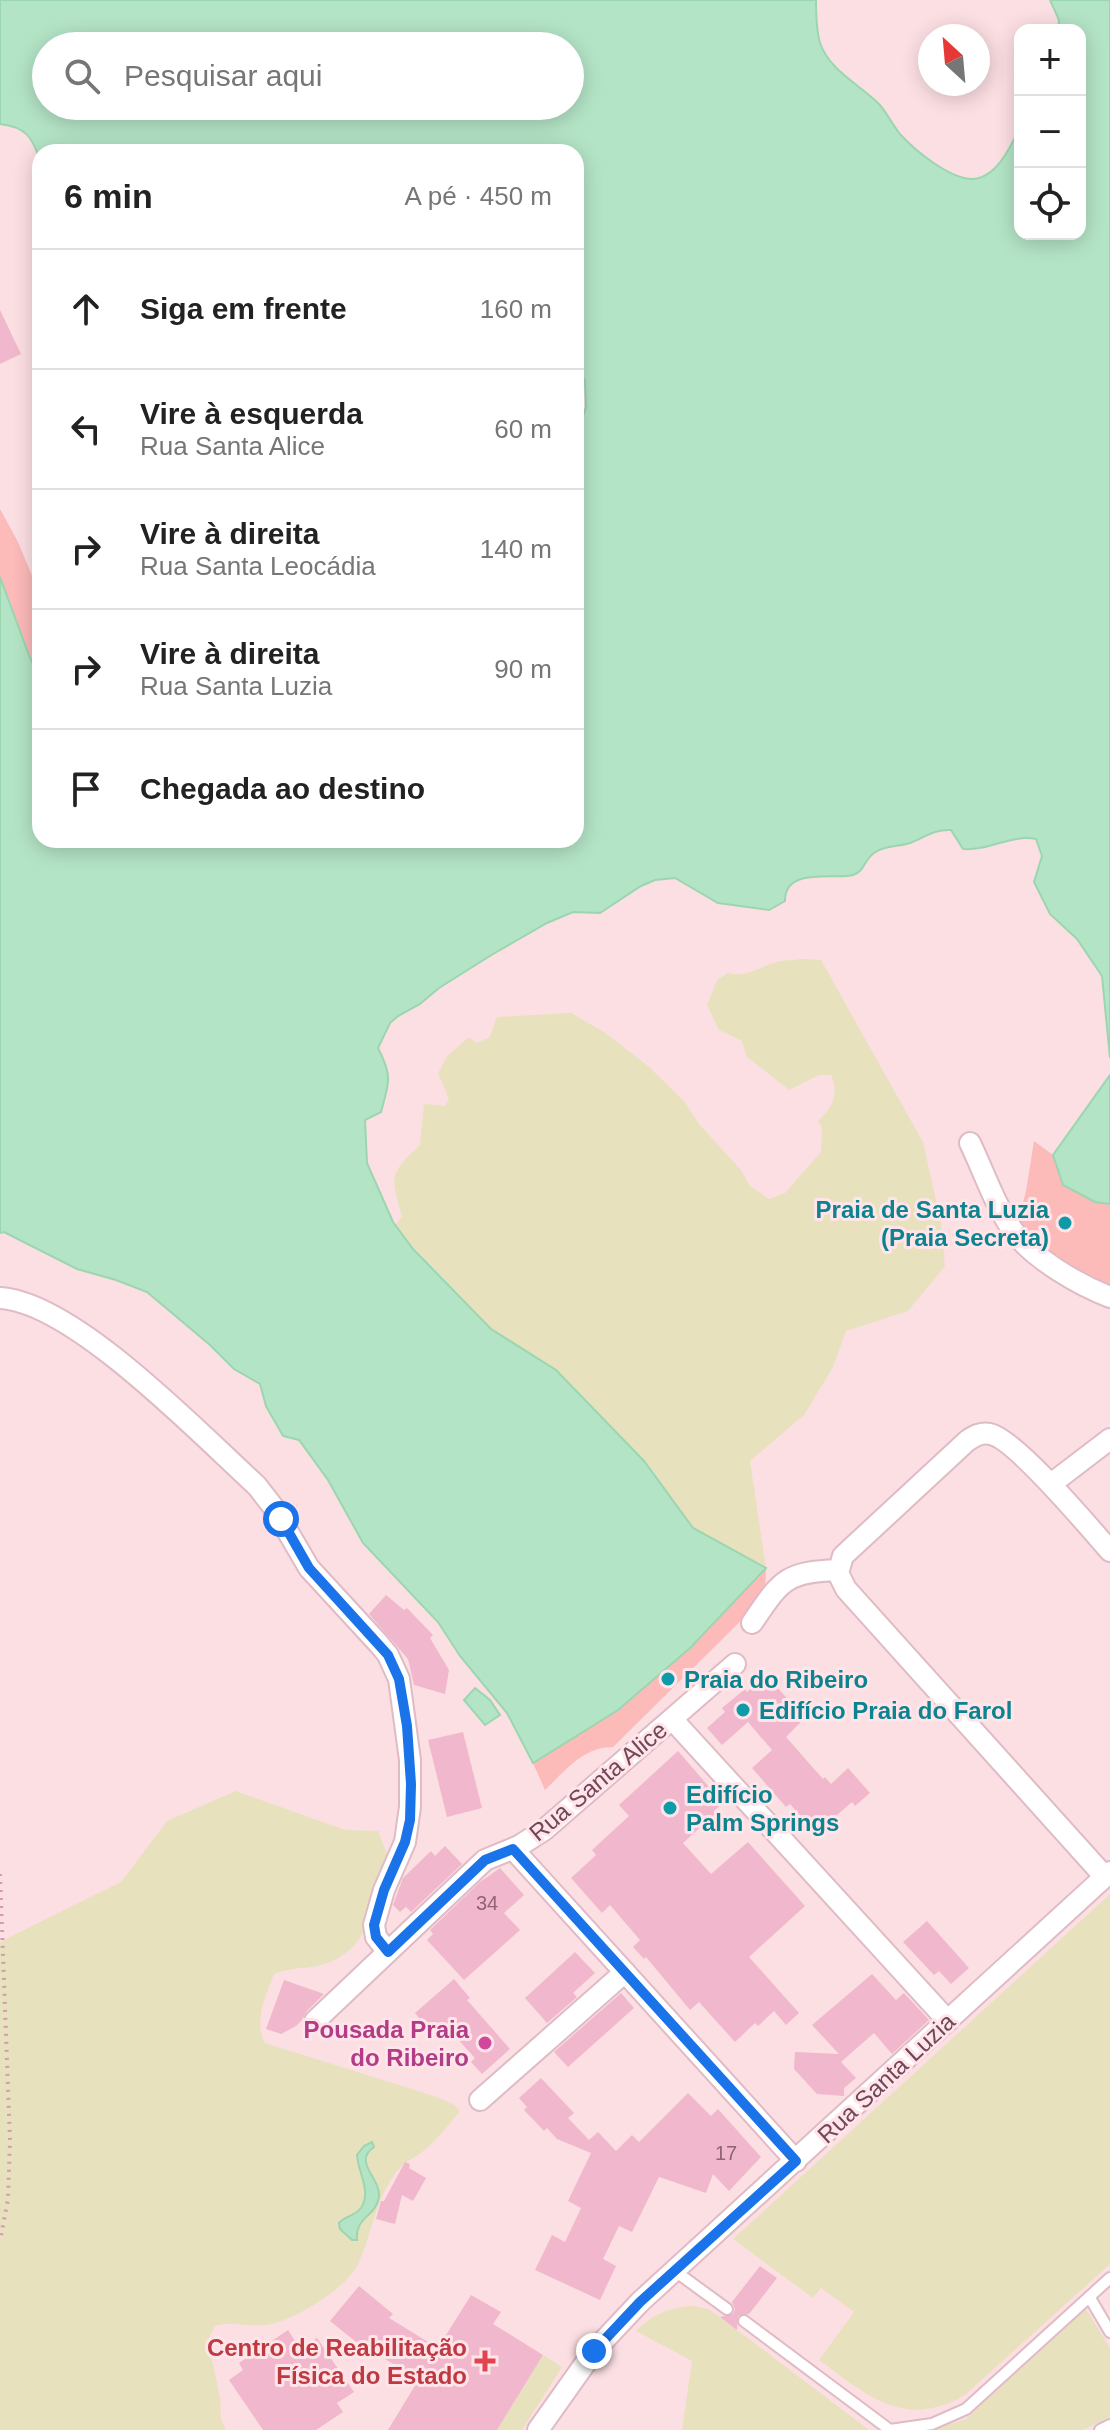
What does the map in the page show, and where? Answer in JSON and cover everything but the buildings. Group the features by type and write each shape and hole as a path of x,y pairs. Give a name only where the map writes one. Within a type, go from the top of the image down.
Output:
{"street":[{"path":"970,1143 1014,1232 1031,1249 1073,1280 1110,1297"},
{"path":"0,1298 38,1308 101,1347 246,1476 274,1508 309,1568 388,1655 402,1692 411,1784 410,1820 405,1842 384,1890 374,1925 376,1937 388,1952"},
{"path":"1108,1875 846,1589 840,1581 838,1570 843,1556 977,1435 995,1435 1051,1484 1110,1551"},
{"path":"1051,1484 1110,1439"},
{"path":"752,1623 780,1584 795,1575 838,1570"},
{"name":"Rua Santa Alice","path":"315,2021 485,1860 530,1840 562,1816 735,1664"},
{"path":"672,1719 948,2021"},
{"path":"513,1849 796,2161"},
{"name":"Rua Santa Luzia","path":"538,2430 594,2351 632,2310 1108,1875"},
{"path":"480,2100 625,1972"}],"lane":[{"path":"675,2271 727,2309"},
{"path":"744,2321 890,2430 932,2424 966,2409 1110,2278"},
{"path":"1090,2298 1110,2332"},
{"path":"1100,2430 1110,2425"}],"path":[{"path":"0,1874 10,2141 8,2199 0,2241"}],"shaded area":[{"path":"0,0 816,0 820,43 831,62 879,104 914,148 943,169 963,178 981,177 996,167 1014,139 1014,240 1086,240 1086,24 1059,24 1050,0 1110,0 1110,1058 1102,976 1077,939 1050,914 1034,882 1042,856 1036,839 1018,839 982,848 963,849 951,830 878,850 853,875 802,879 787,890 785,901 769,910 718,903 675,878 655,880 600,913 573,912 493,954 398,1016 390,1023 378,1048 388,1073 388,1086 381,1112 365,1120 367,1163 393,1222 413,1249 491,1329 556,1370 644,1461 693,1528 766,1568 690,1648 618,1710 533,1763 507,1713 460,1656 438,1622 363,1543 328,1480 299,1440 283,1436 266,1406 260,1384 234,1369 147,1292 77,1269 4,1232 0,1233 0,577 32,662 32,848 584,848 584,144 33,144 22,130 0,124"},
{"path":"821,960 923,1142 941,1223 945,1266 908,1311 846,1331 833,1367 804,1415 750,1461 766,1568 693,1528 644,1460 556,1370 491,1329 413,1249 395,1225 402,1217 394,1184 397,1170 420,1145 424,1104 445,1106 449,1099 438,1073 447,1056 469,1037 476,1043 489,1038 497,1017 571,1013 604,1032 648,1066 684,1101 699,1124 740,1169 750,1186 769,1199 785,1193 821,1152 822,1128 818,1121 833,1100 831,1075 819,1075 789,1090 747,1057 742,1041 719,1030 707,1005 717,980 728,973 747,973 777,962"},
{"path":"1110,1075 1110,1204 1095,1202 1063,1185 1053,1155"},
{"path":"475,1688 490,1700 500,1715 485,1725 464,1700"},
{"path":"236,1791 345,1830 378,1831 388,1856 370,1916 357,1942 330,1962 274,1974 260,2017 265,2043 437,2097 460,2111 424,2151 405,2163 394,2176 381,2200 358,2264 344,2282 309,2308 275,2323 215,2326 208,2340 220,2398 221,2419 226,2430 0,2430 0,1942 121,1882 167,1821"},
{"path":"1110,1894 1110,2264 965,2395 943,2405 923,2409 905,2409 888,2404 854,2386 819,2360 854,2312 821,2288 813,2298 733,2239"},
{"path":"372,2142 374,2147 368,2153 366,2164 379,2197 374,2209 359,2226 357,2240 352,2240 340,2229 339,2223 359,2211 364,2202 365,2189 357,2155"},
{"path":"694,2306 708,2309 720,2317 869,2430 682,2430 692,2361 636,2331 662,2312"},
{"path":"1086,2309 1110,2348 1110,2417 1083,2430 932,2430 966,2419"},
{"path":"543,2355 562,2367 522,2430 497,2430"}],"sand":[{"path":"0,509 32,576 32,662 30,658 0,577"},
{"name":"Praia de Santa Luzia (Praia Secreta)","path":"1034,1141 1053,1155 1064,1186 1095,1202 1110,1204 1110,1288 1033,1246 1022,1231 1020,1214"},
{"name":"Praia do Ribeiro","path":"766,1568 765,1597 613,1747 584,1755 545,1790 533,1763 618,1710 690,1648"}],"place":[{"name":"Praia de Santa Luzia (Praia Secreta)","path":"1065,1223"},
{"name":"Praia do Ribeiro","path":"668,1679"},
{"name":"Edifício Praia do Farol","path":"743,1710"},
{"name":"Edifício Palm Springs","path":"670,1808"},
{"name":"Pousada Praia do Ribeiro","path":"485,2043"},
{"name":"Centro de Reabilitação Física do Estado","path":"485,2361"}],"route":[{"path":"281,1519 309,1568 388,1655 399,1679 410,1760 410,1820 402,1853 378,1907 374,1925 379,1941 388,1952 485,1860 513,1849 796,2161 640,2302 594,2351"}]}
